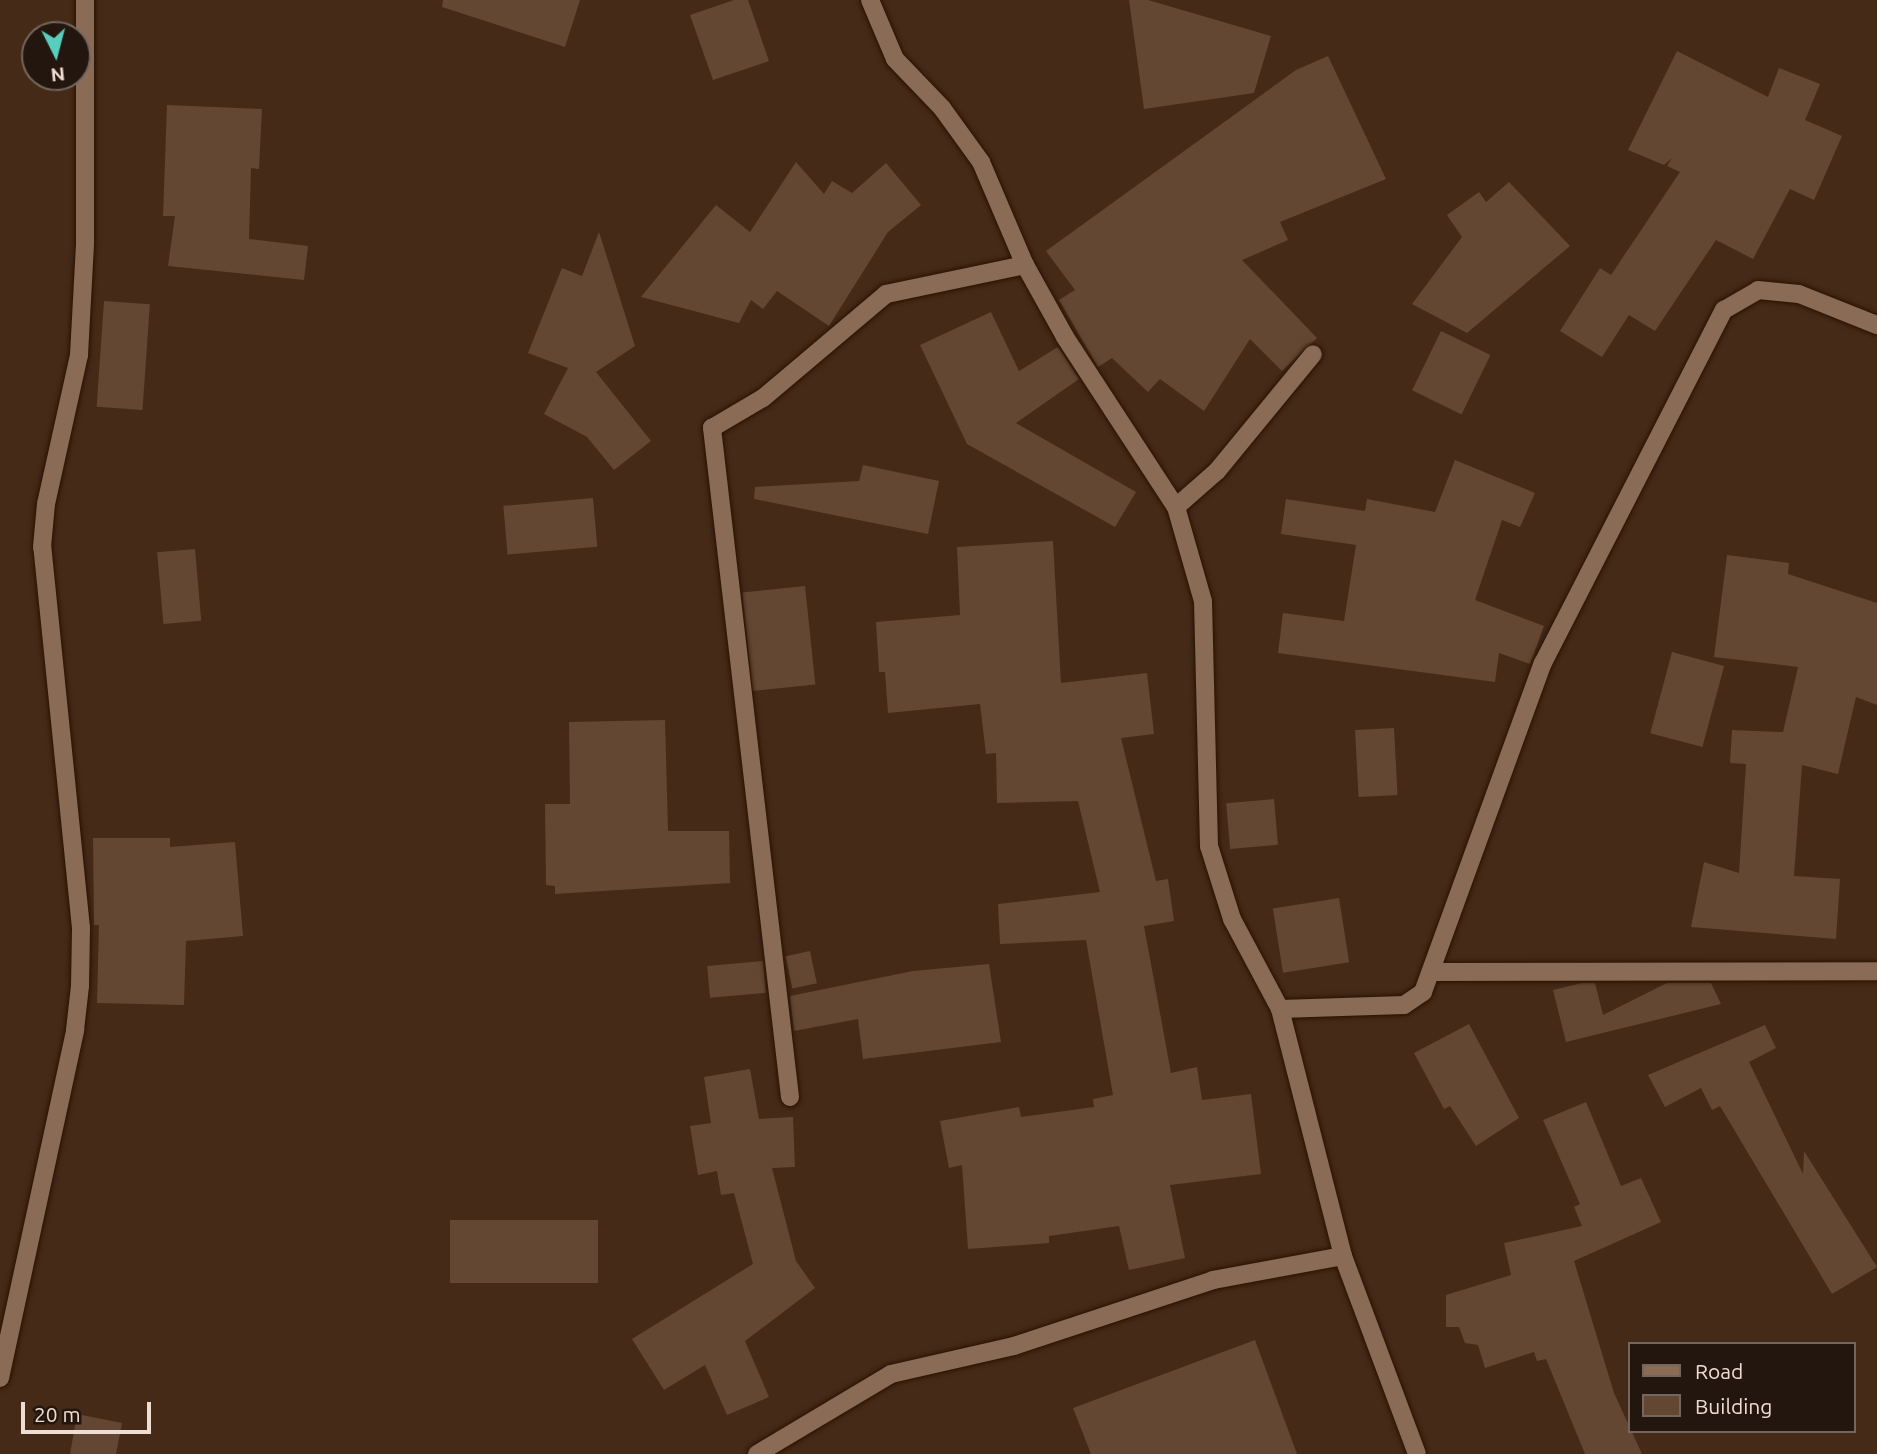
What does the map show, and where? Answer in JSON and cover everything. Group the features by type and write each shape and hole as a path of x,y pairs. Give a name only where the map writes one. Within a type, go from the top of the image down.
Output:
{"street":[{"path":"0,1378 75,1030 80,986 81,928 42,547 46,504 79,355 86,203 85,0"},
{"path":"870,0 895,59 942,108 981,162 1025,265 1065,337 1176,507 1203,601 1209,846 1232,919 1280,1009 1343,1256 1417,1454"},
{"path":"790,1097 712,428 763,398 886,294 1025,265"},
{"path":"1280,1009 1404,1005 1423,992 1543,663 1724,310 1758,290 1799,294 1877,325"},
{"path":"1176,507 1217,471 1313,354"},
{"path":"1432,972 1877,971"},
{"path":"757,1454 891,1374 1014,1346 1213,1280 1343,1256"}],"building":[{"path":"443,0 580,0 565,47 442,7"},
{"path":"734,0 748,0 769,61 713,80 690,15"},
{"path":"1129,0 1148,0 1271,36 1254,93 1144,109"},
{"path":"1677,51 1768,97 1779,68 1820,84 1805,120 1842,136 1814,200 1790,189 1753,259 1716,240 1655,331 1629,315 1602,357 1560,331 1600,268 1611,275 1680,172 1667,166 1672,158 1664,165 1628,150"},
{"path":"1328,56 1386,179 1280,222 1288,240 1242,260 1317,338 1282,371 1250,339 1204,411 1160,379 1148,392 1112,358 1098,367 1059,300 1075,290 1046,251 1296,70"},
{"path":"167,105 262,109 259,169 251,168 249,239 308,246 304,280 168,266 175,216 163,216"},
{"path":"796,162 824,194 832,181 852,193 886,163 921,205 888,232 829,326 777,291 763,309 751,300 739,323 641,297 716,205 750,232"},
{"path":"1509,182 1570,246 1467,333 1412,304 1462,237 1447,215 1479,192 1486,202"},
{"path":"599,232 635,346 596,372 651,441 614,470 587,437 544,414 568,368 528,353 562,268 582,276"},
{"path":"104,301 150,304 142,410 97,407"},
{"path":"991,312 1019,371 1058,347 1079,379 1016,423 1136,492 1115,527 967,444 920,345"},
{"path":"1441,331 1490,355 1462,414 1412,390"},
{"path":"1455,460 1535,493 1520,527 1502,520 1475,600 1544,626 1530,664 1499,653 1495,682 1278,653 1283,613 1344,621 1356,545 1281,534 1286,499 1365,511 1367,499 1435,512"},
{"path":"863,465 939,481 928,534 754,499 755,487 859,481"},
{"path":"593,498 597,547 508,555 503,506"},
{"path":"1053,541 1061,683 1147,673 1154,734 1121,738 1156,881 1168,879 1174,921 1144,926 1171,1073 1197,1067 1202,1100 1251,1094 1261,1174 1170,1185 1185,1258 1129,1270 1119,1226 1049,1236 1049,1243 968,1249 962,1165 949,1168 940,1121 1019,1107 1021,1117 1094,1107 1093,1099 1113,1095 1086,940 1000,944 998,904 1100,892 1078,801 997,803 996,753 986,754 980,704 888,713 885,672 879,672 876,622 960,615 957,547"},
{"path":"195,549 201,621 163,624 157,552"},
{"path":"1727,555 1789,563 1788,574 1877,603 1877,705 1856,697 1838,774 1802,765 1794,876 1840,879 1836,939 1691,927 1704,862 1739,873 1746,764 1730,763 1732,730 1783,732 1798,667 1714,657"},
{"path":"805,586 815,684 753,691 742,593"},
{"path":"1672,652 1724,666 1702,747 1650,733"},
{"path":"665,720 668,831 729,831 730,883 555,894 555,886 546,885 545,804 570,804 569,722"},
{"path":"1394,728 1398,795 1359,797 1355,730"},
{"path":"1274,799 1278,845 1230,849 1226,803"},
{"path":"93,838 170,838 170,847 235,842 243,936 186,941 184,1005 97,1003 99,925 94,925"},
{"path":"1339,898 1349,962 1283,973 1273,908"},
{"path":"810,951 817,983 792,988 786,956"},
{"path":"763,961 766,993 710,998 707,966"},
{"path":"989,964 1001,1042 863,1059 858,1019 794,1031 790,996 913,971"},
{"path":"1582,983 1595,983 1603,1015 1667,983 1711,983 1721,1004 1566,1042 1553,990"},
{"path":"1469,1024 1519,1118 1476,1146 1450,1106 1444,1109 1414,1053"},
{"path":"1765,1025 1776,1048 1749,1062 1803,1174 1804,1151 1877,1267 1832,1294 1720,1106 1712,1110 1701,1088 1665,1107 1648,1075"},
{"path":"750,1069 759,1119 793,1117 795,1167 772,1168 796,1261 815,1288 745,1341 769,1397 727,1415 705,1365 664,1390 632,1339 753,1264 734,1193 721,1195 717,1171 698,1175 690,1126 711,1123 704,1077"},
{"path":"1586,1102 1621,1186 1641,1178 1661,1222 1574,1261 1614,1393 1629,1426 1629,1433 1632,1433 1642,1454 1585,1454 1546,1359 1537,1361 1534,1352 1485,1368 1478,1345 1465,1343 1459,1327 1446,1327 1446,1295 1511,1275 1504,1243 1582,1226 1574,1207 1580,1204 1543,1120"},
{"path":"450,1220 598,1220 598,1283 450,1283"},
{"path":"1255,1340 1297,1454 1091,1454 1073,1408"},
{"path":"77,1414 122,1423 116,1454 70,1454"}]}
